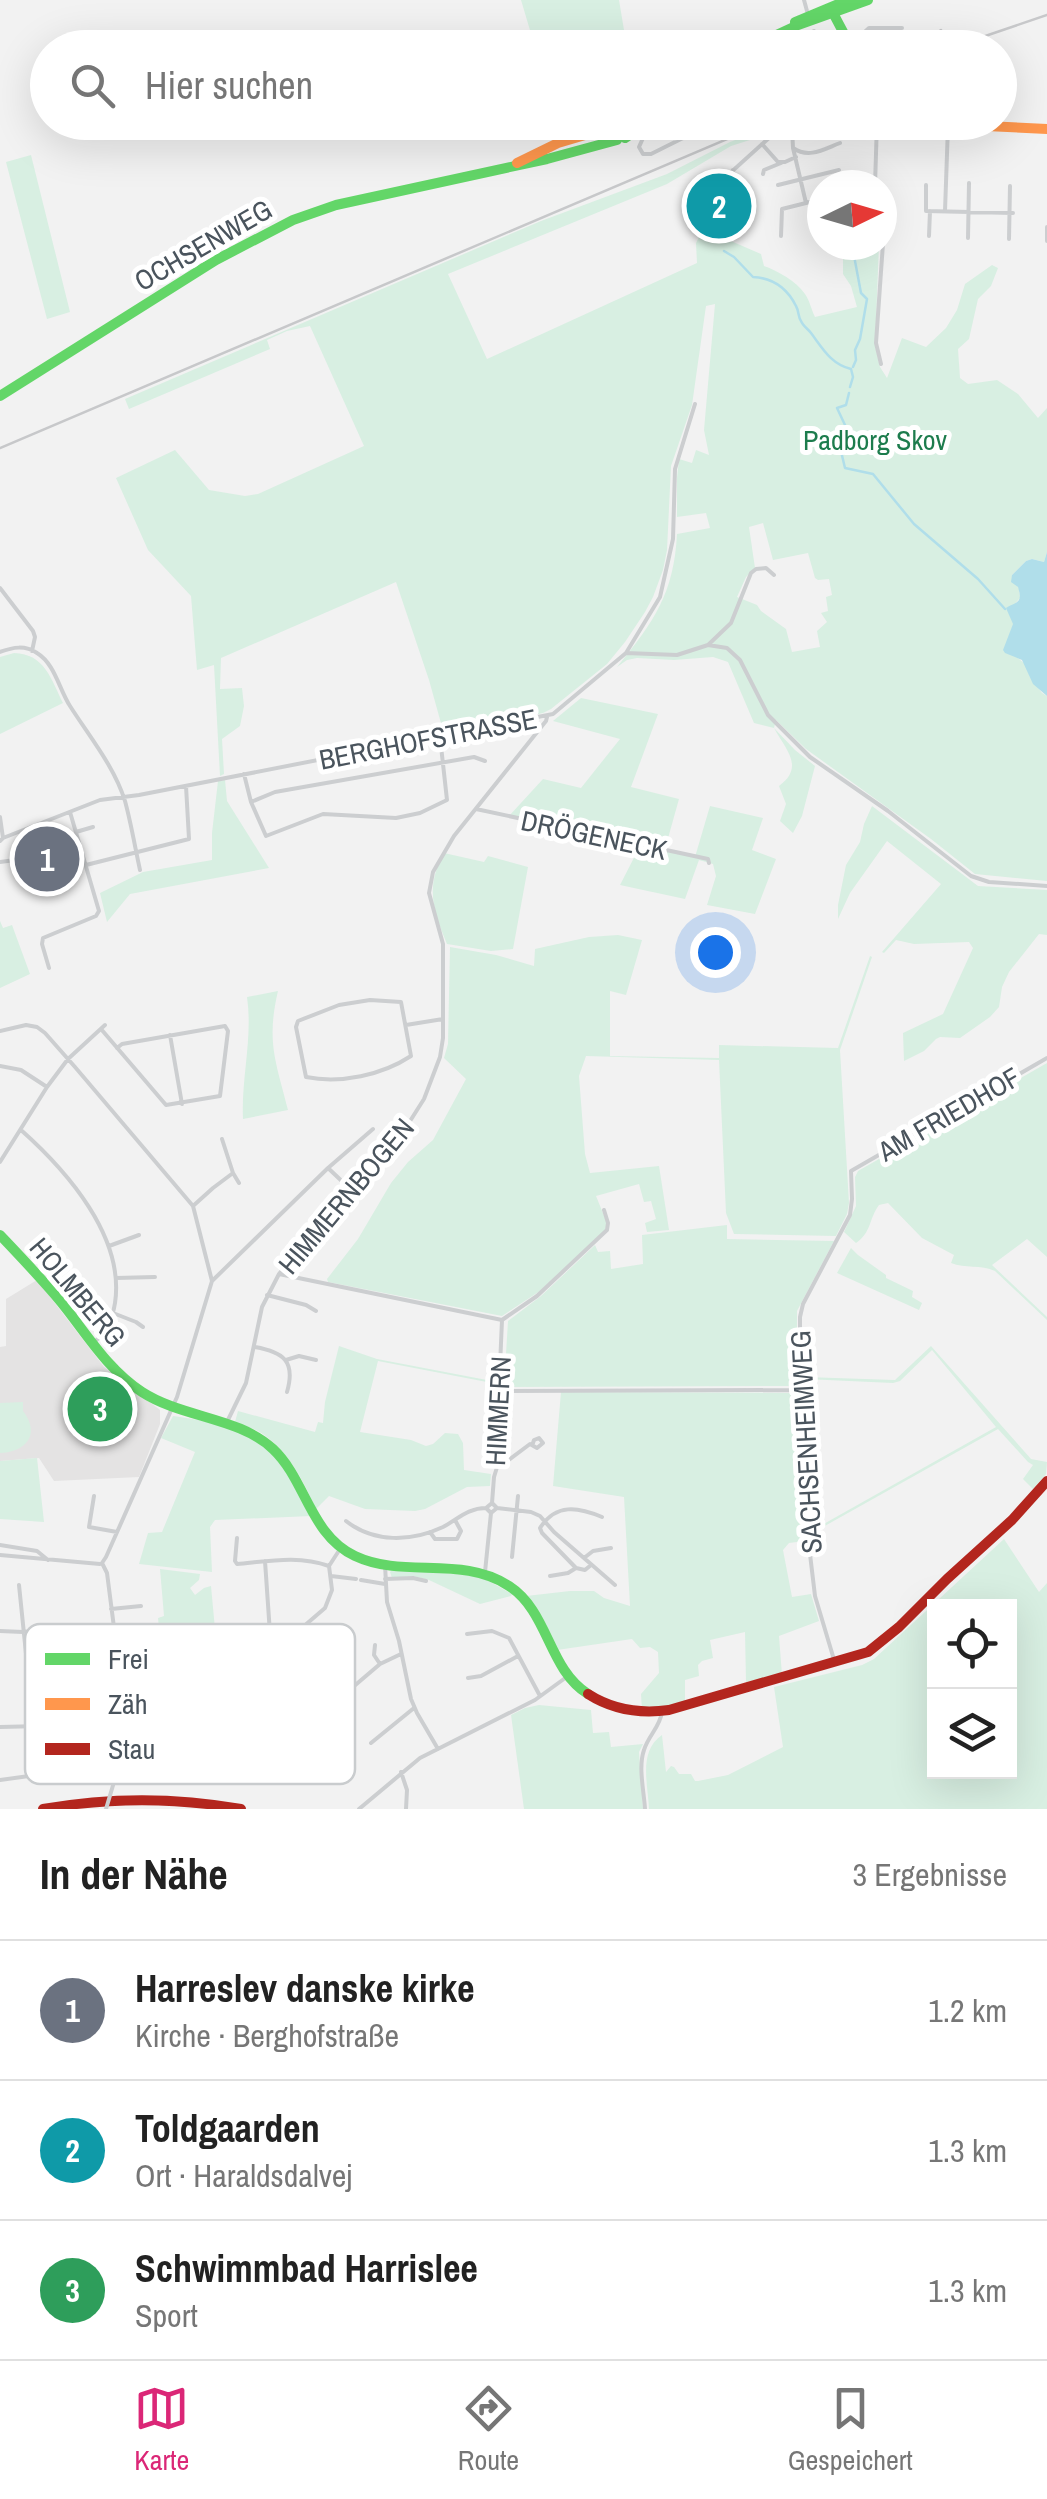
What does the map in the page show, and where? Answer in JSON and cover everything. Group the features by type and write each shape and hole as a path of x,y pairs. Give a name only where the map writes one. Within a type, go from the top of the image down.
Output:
{"main road":[{"path":"785,30 845,6"},
{"path":"787,30 845,6"},
{"path":"1017,127 1047,128"},
{"name":"OCHSENWEG","path":"508,168 565,140"},
{"name":"OCHSENWEG","path":"0,396 276,226 336,205 618,140"},
{"name":"HOLMBERG","path":"0,1235 52,1291 117,1373 153,1399 258,1438 279,1454 318,1524 341,1548"},
{"path":"341,1548 385,1565 485,1572 510,1585 528,1604 568,1676 586,1694 634,1712 662,1712 868,1652 1023,1509 1047,1481"},
{"path":"43,1809 89,1801 153,1798 241,1809"},
{"path":"74,1809 130,1804 209,1809"}],"street":[{"path":"804,0 807,11"},
{"path":"866,30 902,28"},
{"path":"642,140 639,147 643,154 652,154 679,140"},
{"path":"694,226 694,213 733,169 767,140"},
{"path":"781,236 782,209 806,203 793,140"},
{"path":"876,140 876,170"},
{"path":"945,212 948,140"},
{"path":"793,148 810,154 840,143"},
{"path":"762,144 781,163"},
{"path":"763,174 764,170 796,158"},
{"path":"728,211 736,192 733,169"},
{"path":"778,184 807,178"},
{"path":"968,238 969,183"},
{"path":"926,185 926,211 1012,212"},
{"path":"1009,240 1010,186"},
{"path":"929,236 930,211"},
{"path":"1047,228 1047,241"},
{"path":"881,364 876,343 882,260"},
{"name":"BERGHOFSTRASSE","path":"1,840 100,800 547,717 626,653 660,597 673,538 674,470 696,404"},
{"path":"626,653 677,655 708,645 731,623 752,573 766,568 774,575"},
{"path":"0,588 33,632 32,650"},
{"path":"708,645 727,648 735,654 768,715 794,743 971,876 989,882 1047,886"},
{"path":"0,652 19,647 32,650 50,667 123,796 140,870"},
{"name":"HIMMERNBOGEN","path":"226,1425 246,1383 259,1318 279,1274 348,1186 405,1129 432,1082 442,1046 443,944 430,901 430,882 441,855 547,717"},
{"path":"244,774 251,802 268,837 323,814 396,818 420,814 447,800 440,737"},
{"path":"251,802 275,792 474,757 485,761"},
{"path":"86,865 189,839 186,786"},
{"name":"DRÖGENECK","path":"476,809 709,862"},
{"path":"49,968 44,938 98,914 70,812"},
{"path":"0,817 1,840"},
{"path":"76,832 93,827"},
{"path":"0,862 30,858"},
{"path":"385,1000 400,1002 406,1025 410,1058 360,1076 306,1077 296,1024 309,1015 338,1004 385,1000"},
{"path":"406,1025 442,1019"},
{"path":"0,1031 22,1026 45,1032 193,1206 212,1281 172,1408 102,1563 107,1574 112,1624"},
{"path":"0,1162 68,1059 103,1027 117,1048 166,1105 220,1096 227,1026 117,1048"},
{"path":"170,1035 182,1104"},
{"name":"AM FRIEDHOF","path":"851,1170 1047,1058"},
{"path":"0,1066 21,1070 47,1088"},
{"path":"212,1281 373,1129"},
{"path":"21,1130 72,1185 101,1227 108,1246 116,1278 113,1314 107,1331 93,1343"},
{"path":"222,1138 239,1184"},
{"path":"328,1168 348,1186"},
{"name":"SACHSENHEIMWEG","path":"835,1663 814,1586 807,1530 800,1390 801,1310 850,1215 851,1170"},
{"path":"193,1206 233,1174"},
{"path":"279,1274 502,1320 538,1296 607,1230 604,1210"},
{"path":"108,1246 139,1235"},
{"path":"116,1278 155,1277"},
{"path":"267,1295 316,1311"},
{"path":"113,1314 143,1328"},
{"name":"HIMMERN","path":"456,1520 472,1510 494,1505 502,1320"},
{"path":"255,1346 278,1352 286,1360 290,1381 287,1392"},
{"path":"286,1360 299,1356 316,1360"},
{"path":"500,1391 800,1390"},
{"path":"498,1464 532,1444"},
{"path":"94,1496 89,1528 116,1532"},
{"path":"512,1557 518,1496"},
{"path":"485,1572 494,1505 535,1513 615,1585"},
{"path":"486,1508 491,1513"},
{"path":"591,1564 585,1570 576,1568 540,1528 559,1510 570,1508 602,1517"},
{"path":"346,1522 366,1534 384,1538 430,1532 456,1520 461,1530 457,1539 435,1540 430,1532"},
{"path":"237,1538 237,1564 301,1558 329,1566"},
{"path":"0,1545 38,1550 48,1560"},
{"path":"307,1624 325,1608 331,1594 329,1566 341,1548"},
{"path":"584,1558 593,1551 612,1548"},
{"path":"0,1555 102,1563"},
{"path":"265,1561 270,1624"},
{"path":"385,1565 387,1602 404,1673 414,1707 438,1748"},
{"path":"550,1576 576,1568"},
{"path":"331,1576 385,1582 413,1578 426,1581"},
{"path":"19,1584 25,1649"},
{"path":"110,1609 141,1606"},
{"path":"0,1631 23,1632"},
{"path":"467,1634 498,1632 513,1642 540,1696"},
{"path":"375,1645 374,1655 380,1664"},
{"path":"355,1685 380,1664 402,1654"},
{"path":"468,1678 481,1676 518,1656"},
{"path":"359,1809 401,1772 438,1748 540,1696 568,1676"},
{"path":"371,1743 414,1707"},
{"path":"645,1809 642,1756 660,1724 662,1712"},
{"path":"0,1727 25,1726"},
{"path":"401,1772 407,1790 406,1809"},
{"path":"0,1780 25,1777"},
{"path":"106,1809 113,1784"}],"shaded area":[{"path":"37,1280 104,1367 160,1410 160,1424 139,1477 54,1481 39,1458 0,1461 0,1347 6,1346 6,1299"}],"green space":[{"path":"521,0 619,0 624,30 530,30"},
{"name":"Padborg Skov","path":"735,140 750,140 731,146 667,184 448,274 487,359 697,263 696,243 703,229 761,254 764,266 801,289 815,317 857,307 843,274 843,260 878,260 875,346 887,378 902,338 926,347 946,328 965,284 992,265 998,268 991,286 978,299 969,339 958,349 960,378 968,384 997,380 1018,394 1038,418 1047,408 1047,552 1044,562 1026,561 1012,575 1020,598 1013,606 1010,634 1018,658 1047,696 1047,881 975,874 806,749 776,720 774,728 754,723 728,662 713,657 637,658 617,667 660,606 672,573 677,534 710,528 706,513 677,517 677,478 679,459 692,463 696,450 709,455 704,430 715,304 706,306 692,405 671,466 663,570 645,612 607,664 543,713 444,734 396,582 221,658 220,689 242,688 244,706 240,726 222,739 224,774 220,776 214,665 197,670 191,596 148,550 116,478 175,450 209,490 245,496 258,494 364,446 310,326 267,340 270,349 129,409 125,399 541,221 667,174","holes":["763,523 773,560 808,553 815,578 829,579 832,595 826,597 828,611 821,613 827,622 817,631 820,647 792,652 786,629 757,605 737,597 755,568 749,527"]},
{"path":"31,155 70,312 47,319 6,162"},
{"path":"25,654 40,663 63,703 0,734 0,657"},
{"path":"581,698 658,714 631,787 679,799 665,849 509,816 543,779 581,788 620,739 553,721"},
{"path":"774,728 815,766 802,816 793,833 780,821 786,804 779,786 791,772 791,758"},
{"path":"225,780 227,801 269,868 130,894 107,922 100,893 143,872 212,860 218,781"},
{"path":"710,806 763,818 752,850 776,859 755,914 707,905 716,876 713,864 699,860 685,899 620,885 640,846 695,857"},
{"path":"872,806 978,886 1047,890 1047,935 1039,934 1009,972 999,1007 960,1038 940,1037 904,1061 903,1033 943,1014 973,948 969,942 914,944 896,940 882,952 941,884 887,841 850,893 838,919 846,865 860,842"},
{"path":"444,853 484,862 488,856 528,867 513,949 491,951 447,944 433,898 434,877"},
{"path":"0,921 3,928 12,925 30,974 0,988"},
{"path":"618,935 642,940 626,995 610,991 610,1056 719,1058 719,1045 838,1048 872,957 840,1050 849,1203 836,1236 734,1234 726,1213 719,1060 586,1056 579,1076 590,1173 659,1166 669,1230 647,1232 645,1223 656,1219 651,1201 644,1202 639,1184 596,1196 607,1223 605,1230 540,1291 502,1316 328,1282 391,1183 433,1140 466,1079 444,1058 448,1044 450,947 534,966 535,949"},
{"path":"278,991 273,1038 288,1110 243,1119 249,1028 247,997"},
{"path":"1047,1063 1047,1257 1027,1239 992,1265 1047,1320 995,1271 951,1263 954,1255 922,1238 888,1203 879,1205 865,1234 856,1243 844,1232 856,1206 858,1171"},
{"path":"727,1225 727,1239 834,1241 797,1311 797,1386 504,1387 508,1321 595,1245 598,1252 610,1251 611,1269 643,1264 642,1235"},
{"path":"851,1248 886,1278 913,1291 912,1297 922,1303 919,1310 837,1273"},
{"path":"339,1346 377,1359 492,1381 378,1361 360,1432 426,1446 445,1433 458,1434 463,1443 464,1470 491,1474 490,1486 467,1487 415,1511 365,1509 329,1496 316,1509 300,1476 277,1446 258,1431 235,1422 238,1411 315,1432 318,1422 323,1423"},
{"path":"931,1346 1031,1459 1047,1462 1046,1474 1033,1489 1023,1479 1033,1465 998,1429 814,1532 996,1427 932,1350 893,1383 805,1379 895,1380"},
{"path":"561,1392 797,1393 805,1541 789,1543 783,1550 792,1597 811,1594 819,1621 779,1636 782,1675 746,1682 745,1632 710,1640 713,1658 698,1665 699,1676 685,1680 685,1704 642,1711 641,1694 659,1673 658,1652 650,1647 640,1648 632,1639 557,1650 526,1596 594,1591 630,1606 624,1497 553,1486"},
{"path":"23,1402 31,1427 28,1440 17,1449 0,1453 0,1403"},
{"path":"173,1416 228,1428 266,1445 287,1467 311,1516 215,1520 210,1527 212,1572 139,1564 148,1533 162,1532 195,1452 161,1438"},
{"path":"37,1458 44,1522 0,1519 0,1461"},
{"path":"1004,1539 1039,1592 1047,1583 1047,1809 649,1809 647,1759 662,1735 666,1772 671,1766 679,1774 691,1774 695,1781 728,1775 783,1747 774,1687 874,1659 927,1610 927,1779 1017,1779 1017,1599 939,1599"},
{"path":"160,1569 200,1574 190,1588 195,1595 211,1586 215,1624 159,1624 158,1618 164,1616"},
{"path":"393,1569 480,1576 512,1594 480,1604 429,1580 413,1576 392,1578"},
{"path":"539,1705 591,1710 593,1733 609,1732 611,1747 643,1744 639,1752 643,1809 524,1809 511,1715"}],"water":[{"path":"1047,552 1047,696 1033,684 1022,660 1003,650 1013,624 1006,608 1020,596 1018,587 1011,582 1012,575 1026,561 1044,562"}],"waterway":[{"path":"724,251 753,277 773,282 788,294 802,323 824,350 838,364 851,369 850,387"},
{"path":"853,367 867,299 861,293 855,260"},
{"path":"849,393 846,405 837,408 845,425 839,443 845,468 873,474 914,524 978,579 1005,609"}],"railway":[{"path":"1003,30 1047,15"},
{"path":"0,448 725,140"}],"traffic: fast":[{"path":"795,22 848,0"},
{"path":"787,30 868,0"},
{"path":"832,11 842,30"},
{"path":"0,396 216,260 293,220 336,205 617,140"},
{"path":"0,1235 130,1383 158,1401 244,1430 273,1449 318,1521 340,1547 374,1563 472,1571 509,1586 533,1610 564,1670 588,1694"}],"traffic: slow":[{"path":"1017,128 1047,129"},
{"path":"517,163 568,140"}],"traffic: jam":[{"path":"588,1694 627,1710 669,1710 868,1652 1012,1520 1047,1481"},
{"path":"43,1809 142,1800 241,1809"}],"place":[{"name":"Toldgaarden","path":"719,206"},
{"name":"Harreslev danske kirke","path":"47,859"},
{"name":"Schwimmbad Harrislee","path":"100,1409"}]}
